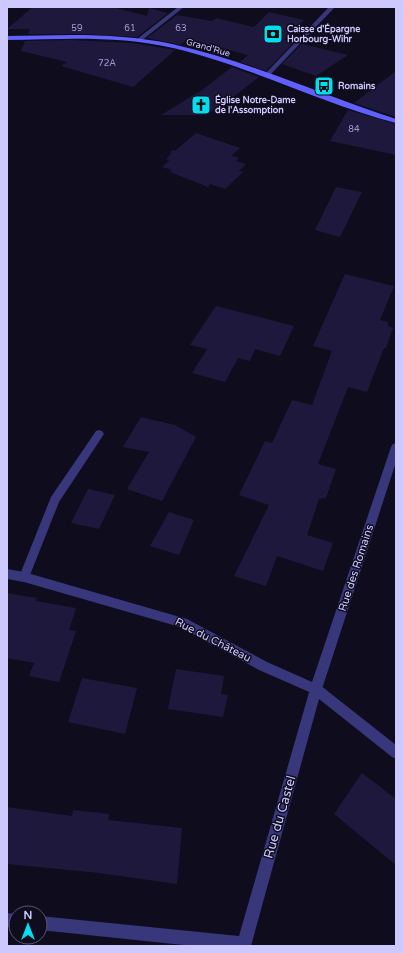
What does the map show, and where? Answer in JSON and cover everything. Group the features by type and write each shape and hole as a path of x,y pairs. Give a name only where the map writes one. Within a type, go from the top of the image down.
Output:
{"main road":[{"name":"Grand'Rue","path":"7,38 92,38 139,40 195,52 267,75 396,121"}],"street":[{"path":"139,40 181,7"},
{"path":"267,75 332,7"},
{"path":"24,577 55,500 99,434"},
{"name":"Rue des Romains","path":"316,688 396,447"},
{"name":"Rue du Château","path":"7,574 24,577 183,623 263,666 316,688 396,753"},
{"name":"Rue du Castel","path":"244,945 316,688"},
{"path":"48,924 244,945"}],"building":[{"path":"33,7 112,7 147,16 149,8 168,13 137,37 85,34 28,34 30,29 7,29"},
{"path":"269,12 304,20 284,40 294,42 266,71 240,62 248,55 187,39 181,45 147,38 177,15 212,21 216,18 254,27"},
{"path":"70,40 132,43 175,50 133,87 61,66 67,62 21,51 25,41"},
{"path":"302,44 348,55 316,76 282,64"},
{"path":"232,67 259,77 232,98 206,115 161,115 202,90"},
{"path":"396,71 396,117 354,103"},
{"path":"348,110 396,124 396,155 330,141"},
{"path":"196,133 240,148 231,156 239,158 236,161 246,164 239,171 243,172 225,189 210,184 208,187 170,172 172,170 162,167 168,162 169,160 166,159 172,150 175,151"},
{"path":"336,187 362,192 340,237 315,230"},
{"path":"345,274 394,286 380,320 388,322 388,326 393,328 367,392 348,387 318,464 336,469 326,498 319,499 307,535 333,543 323,571 277,556 266,586 234,576 269,505 239,495 265,441 272,443 292,400 312,405 332,351 313,346"},
{"path":"216,306 294,326 280,356 255,349 250,361 238,358 225,382 192,373 207,349 190,345"},
{"path":"141,417 175,425 196,437 162,501 127,489 149,452 123,447"},
{"path":"88,489 115,495 99,529 71,523"},
{"path":"169,512 194,520 179,555 150,546"},
{"path":"7,593 37,598 36,601 76,608 69,630 76,631 59,682 29,676 34,663 7,658"},
{"path":"176,669 224,676 221,694 228,695 223,717 168,709"},
{"path":"82,678 137,688 125,734 68,722"},
{"path":"362,773 396,799 396,865 334,814"},
{"path":"7,807 72,816 73,810 109,814 108,820 182,828 177,884 99,873 7,864"}],"place":[{"name":"Caisse d'Épargne Horbourg-Wihr","path":"273,34"},
{"name":"Romains","path":"324,86"},
{"name":"Église Notre-Dame de l'Assomption","path":"201,105"}]}
